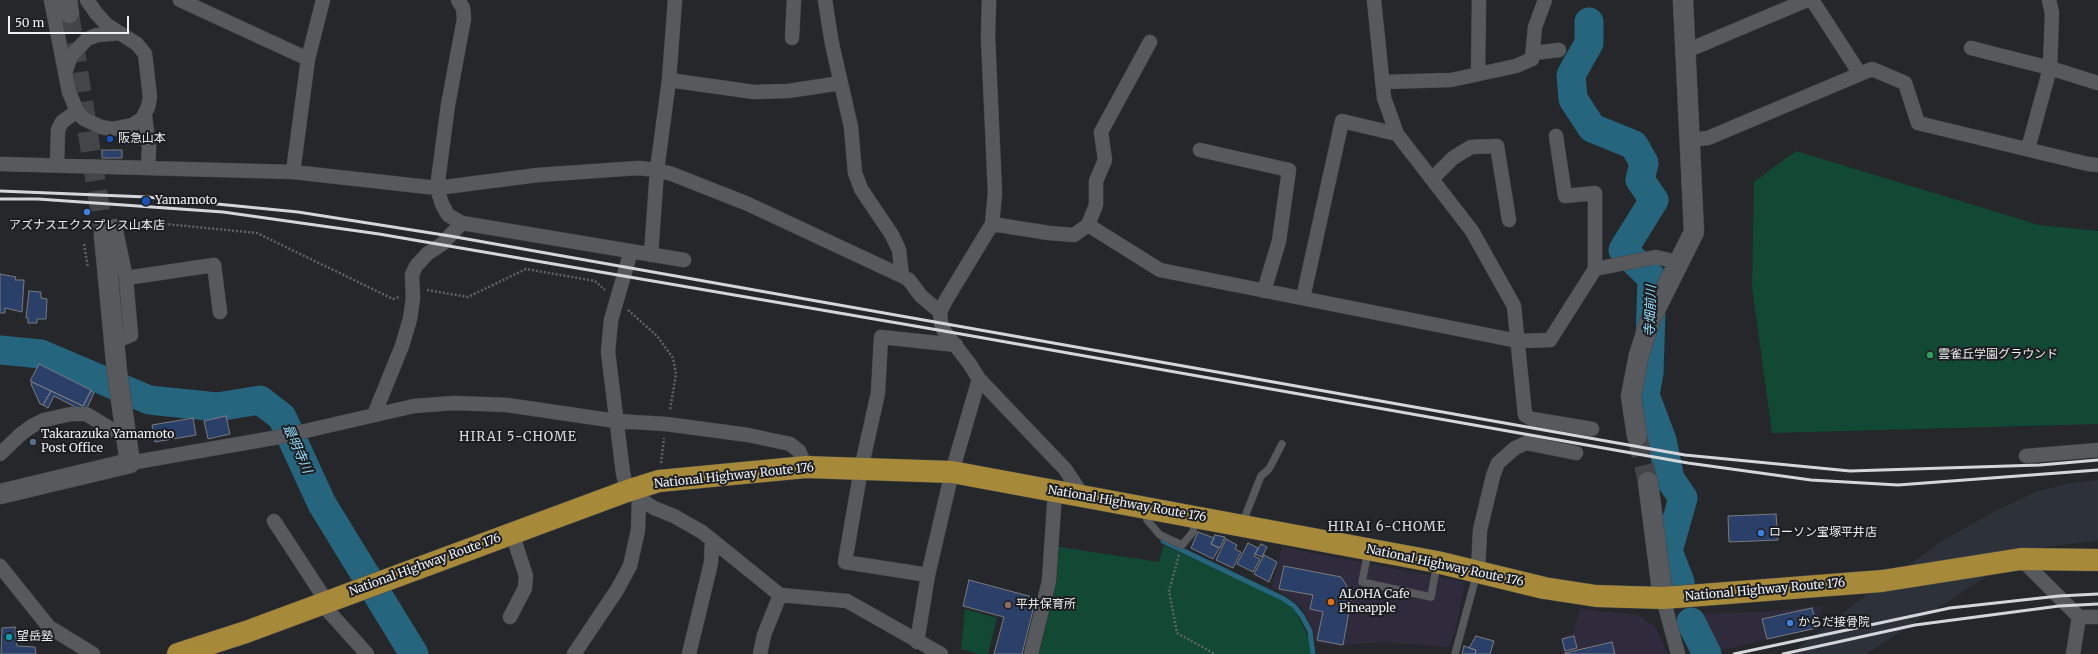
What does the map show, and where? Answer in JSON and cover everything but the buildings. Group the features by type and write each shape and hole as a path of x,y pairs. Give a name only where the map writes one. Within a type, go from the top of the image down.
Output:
{"highway":[{"name":"National Highway Route 176","path":"178,654 246,632 512,533 633,495 659,481 806,467 952,472 1438,562 1544,588 1596,596 1663,598 1882,581 2020,559 2098,560"}],"street":[{"path":"51,0 66,70 69,92 77,111 84,119 92,124 112,129 132,125 145,116"},
{"path":"87,0 107,25 137,44 145,54 150,97 145,116 149,148 148,167"},
{"path":"180,0 308,59"},
{"path":"293,172 308,59 323,0"},
{"path":"458,0 462,8 464,19 448,105 437,188 442,204 448,215 462,223 684,260"},
{"path":"651,255 657,170 668,80 675,0"},
{"path":"792,38 794,0"},
{"path":"825,0 841,83 852,127 855,173 861,189 892,235 899,250 902,276"},
{"path":"940,312 992,224 995,193 988,37 989,0"},
{"path":"1374,0 1384,98 1397,134 1472,231 1514,306 1525,415 1532,419 1592,429"},
{"path":"1478,74 1479,0"},
{"path":"1382,82 1451,80 1516,66 1532,59 1535,27 1545,0"},
{"path":"1637,436 1631,396 1639,355 1651,318 1677,262 1694,232 1683,0"},
{"path":"1686,51 1807,0"},
{"path":"1812,0 1860,74"},
{"path":"2028,149 2050,68 2052,13 2049,0"},
{"path":"66,70 71,56 87,39 97,35 120,33"},
{"path":"992,224 1049,233 1074,235 1088,225 1096,205 1096,181 1105,160 1101,132 1150,42"},
{"path":"1971,48 2050,68 2098,83"},
{"path":"1533,53 1559,50"},
{"path":"1690,140 1708,138 1872,69 1905,83 1918,123 2098,165"},
{"path":"668,80 754,92 788,91 841,83"},
{"path":"57,165 58,130 62,122 77,111"},
{"path":"1303,298 1342,121 1397,134"},
{"path":"1088,225 1160,270 1518,341 1550,340 1594,269 1595,193 1565,196 1556,136"},
{"path":"1432,179 1453,158 1471,147 1497,146 1509,220"},
{"path":"1200,150 1289,170 1279,241 1264,291"},
{"path":"0,164 293,172 437,188 538,175 638,168 657,170 672,174 748,204 909,280 922,296 940,312 944,331 956,345 979,379 1065,469 1083,496"},
{"path":"374,415 402,346 410,319 413,292 412,275 416,266 427,254 442,244 462,223"},
{"path":"110,230 126,278 131,335 114,342"},
{"path":"110,230 114,342 120,401 130,463"},
{"path":"574,654 617,590 630,566 638,530 633,495 623,473 608,352 611,320 631,251"},
{"path":"1594,269 1656,258 1677,262"},
{"path":"126,278 214,266 220,312"},
{"path":"928,575 845,562 861,469 878,393 881,337 956,345"},
{"path":"917,642 928,575 952,472 979,379"},
{"path":"0,494 130,463 279,437 414,406 454,403 507,405 616,421 666,424 748,435 790,444 799,452 806,467"},
{"path":"0,454 21,434 32,426 44,420 71,414 86,414 126,438"},
{"path":"1478,571 1480,530 1493,476 1498,463 1514,448 1526,443 1576,452"},
{"path":"2026,456 2098,450"},
{"path":"1648,482 1663,598 1678,654"},
{"path":"1031,654 1049,581 1055,491"},
{"path":"633,495 702,532 780,595 847,601 917,642 941,654"},
{"path":"274,521 324,603 367,654"},
{"path":"510,617 525,588 526,576 512,533"},
{"path":"688,654 711,563 712,540"},
{"path":"2020,559 2079,616 2098,617"},
{"path":"0,566 49,627 93,654"},
{"path":"760,654 764,635 780,595"},
{"path":"2073,654 2079,616"}],"lane":[{"path":"1242,525 1261,476 1269,469 1282,444"},
{"path":"1146,507 1147,520 1160,535 1182,545 1193,532 1196,516"},
{"path":"1369,549 1362,582 1431,596 1438,562"},
{"path":"1455,654 1478,571"}],"path":[{"path":"110,230 132,224 135,221 258,233 393,299 413,292 428,290 468,297 526,269 595,281 657,336 673,358 676,374 673,401 666,424 659,481"},
{"path":"1180,552 1169,591 1177,633 1215,654"}],"shaded area":[{"path":"2098,480 2098,541 2042,547 2012,556 1984,578 1866,654 1791,654 1853,605 1944,540 1995,511 2036,492 2070,483"},
{"path":"1282,547 1465,582 1456,628 1449,647 1383,642 1338,646 1317,643 1306,614 1298,604 1272,587"},
{"path":"1822,606 1817,628 1717,651 1700,614 1772,611"},
{"path":"1580,609 1638,615 1655,626 1667,654 1562,654 1562,638 1563,636 1573,633"}],"green space":[{"name":"雲雀丘学園グラウンド","path":"1796,151 2039,225 2098,231 2098,424 1772,433 1752,286 1754,182"},
{"path":"1164,545 1282,600 1296,611 1312,646 1310,654 1039,654 1057,580 1059,547 1159,562"},
{"path":"965,609 997,618 988,654 978,654 961,649"}],"waterway":[{"name":"寺畑前川","path":"1589,22 1589,43 1571,75 1573,99 1592,128 1634,145 1644,163 1640,180 1654,200 1623,250 1652,278 1649,373 1645,395 1662,440 1670,479 1683,498 1668,551 1680,582"},
{"name":"最明寺川","path":"0,350 41,354 149,400 217,407 260,400 282,417 322,504 414,654"},
{"path":"1163,541 1284,599 1294,606 1302,616 1310,631 1313,654"},
{"name":"寺畑前川","path":"1691,622 1707,654"}],"tunnel":[{"path":"69,13 104,235"},
{"path":"1637,436 1648,482"}],"railway":[{"path":"0,191 147,197 298,212 450,236 1685,455 1850,471 2040,465 2098,460"},
{"path":"0,199 38,199 223,212 379,234 944,331 1688,463 1811,480 1898,485 2098,470"},
{"path":"1734,654 1950,608 2059,596 2098,594"},
{"path":"1783,654 1915,625 2059,606 2098,604"}],"place":[{"name":"阪急山本","path":"110,139"},
{"name":"Yamamoto","path":"146,201"},
{"name":"アズナスエクスプレス山本店","path":"87,212"},
{"name":"雲雀丘学園グラウンド","path":"1930,355"},
{"name":"Takarazuka Yamamoto Post Office","path":"33,442"},
{"name":"ローソン宝塚平井店","path":"1761,533"},
{"name":"ALOHA Cafe Pineapple","path":"1331,602"},
{"name":"平井保育所","path":"1008,605"},
{"name":"からだ接骨院","path":"1790,623"},
{"name":"望岳塾","path":"9,637"}],"district":[{"name":"HIRAI 5-CHOME","path":"518,437"},
{"name":"HIRAI 6-CHOME","path":"1387,527"}]}
